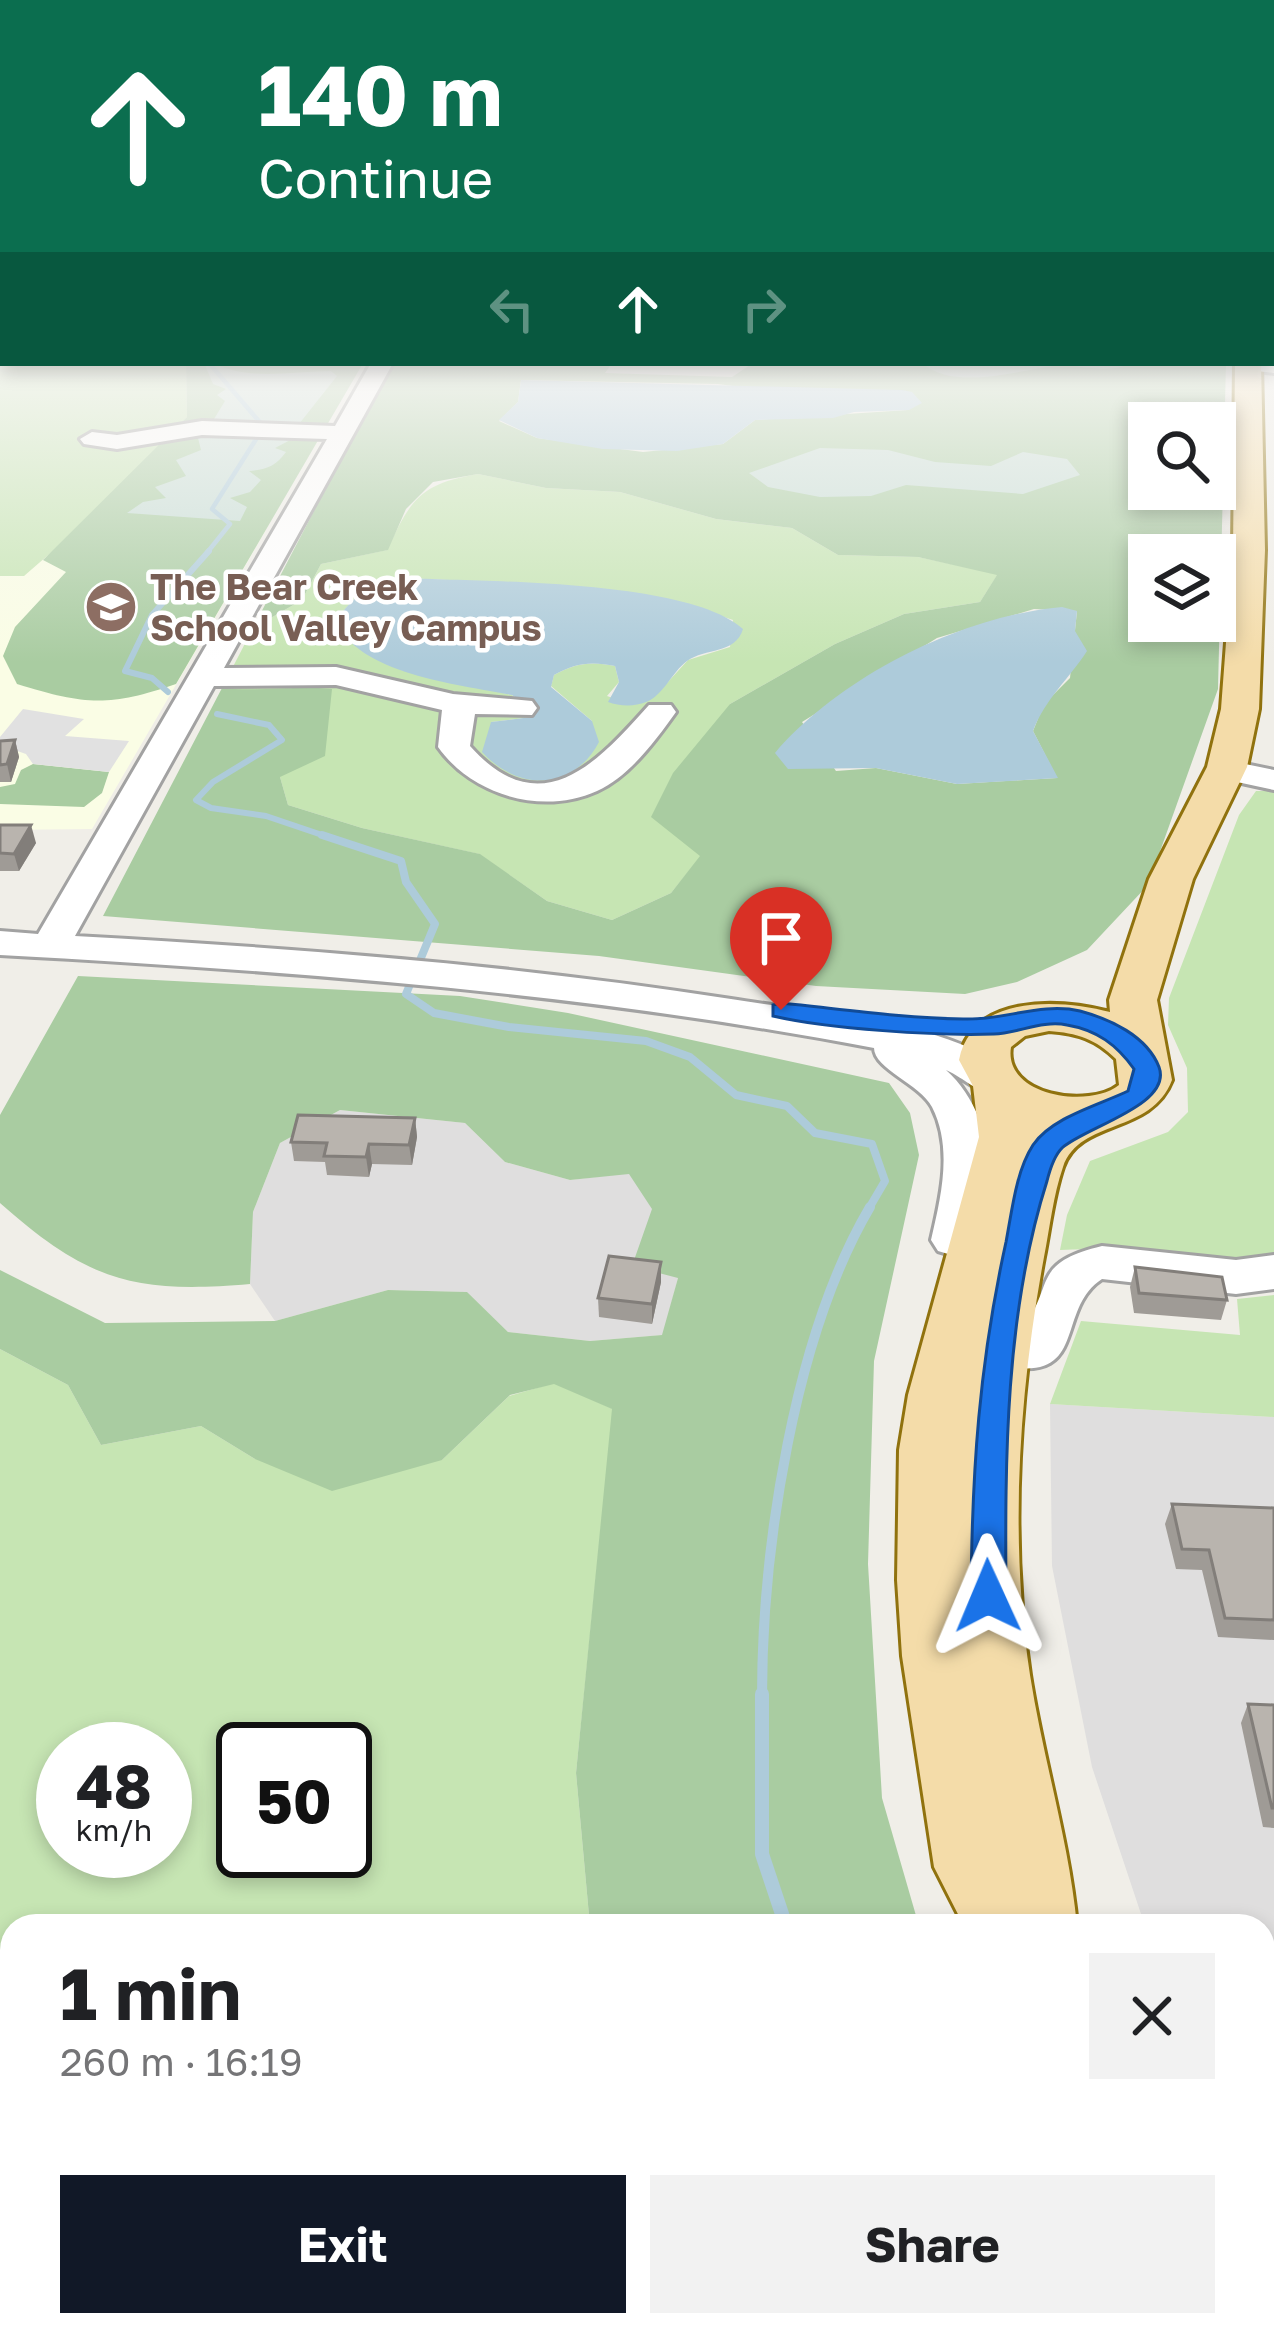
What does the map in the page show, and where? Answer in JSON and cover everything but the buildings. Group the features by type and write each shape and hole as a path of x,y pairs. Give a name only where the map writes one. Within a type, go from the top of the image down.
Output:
{"main road":[{"path":"1037,1914 1035,1873 990,1639 989,1452 999,1347 1015,1256 1045,1148 1059,1135 1137,1097 1146,1084 1147,1068 1140,1053 1132,1000 1171,879 1229,757 1240,709 1249,550 1248,445"},
{"path":"1001,1914 973,1868 938,1656 931,1580 931,1471 939,1395 1005,1137 1011,1053 1097,990 1171,879"},
{"path":"1011,1053 1102,1026 1140,1053"},
{"path":"1011,1053 1029,1106 1099,1114"}],"street":[{"path":"0,962 51,945 336,445"},
{"path":"204,677 336,676 453,703 521,708"},
{"path":"453,703 460,707 454,747 465,764 506,786 534,790 584,785 602,774 660,712"},
{"path":"1229,757 1274,749"},
{"path":"1229,757 1274,779"},
{"path":"0,943 474,975 933,1026 1011,1053"},
{"path":"655,998 922,1045 969,1064 1011,1053"},
{"path":"655,998 717,1016 886,1050 928,1073 943,1088 956,1108 968,1170 942,1308 939,1395"},
{"path":"999,1347 1031,1351 1044,1340 1071,1277 1088,1264 1128,1262 1236,1277 1274,1272"}],"shaded area":[{"path":"200,445 281,445 275,448 286,452 270,466 249,471 261,480 250,492 230,498 247,507 240,521 127,513 143,502 166,498 155,487 186,476 176,460 201,450"},
{"path":"579,445 717,445 677,451"},
{"path":"820,448 888,450 935,462 991,466 1023,452 1067,459 1080,475 1023,494 906,485 871,496 820,497 768,487 749,473"},
{"name":"The Bear Creek School Valley Campus","path":"0,519 266,530 92,829 0,830"},
{"path":"405,578 632,592 678,600 716,613 743,629 727,647 687,661 657,695 641,704 608,702 619,682 615,666 583,664 554,675 551,687 592,721 599,742 575,770 545,780 528,779 512,774 482,752 491,722 531,717 526,705 512,695 387,665 365,654 336,621 365,590"},
{"path":"1062,607 1077,611 1075,631 1087,651 1033,731 1058,778 957,784 876,768 788,769 775,753 833,699 905,655 984,623"},
{"path":"23,709 84,719 65,736 129,741 109,772 33,764 26,754 0,745 0,737"},
{"path":"340,1110 465,1123 505,1162 570,1180 629,1173 652,1208 678,1278 663,1335 590,1341 508,1332 466,1292 388,1290 275,1321 250,1284 253,1212 280,1143"},
{"path":"1050,1404 1274,1417 1274,1914 1141,1914 1092,1767 1052,1566"}],"green space":[{"path":"0,445 160,445 85,523 24,576 0,576"},
{"path":"159,445 315,445 176,684 132,697 97,700 17,684 3,656 15,627 66,572 43,560"},
{"path":"348,445 590,445 643,452 713,445 1128,445 1128,510 1222,510 1222,534 1128,534 1128,642 1219,642 1218,689 1148,885 1087,950 1017,982 965,994 816,986 599,956 103,916 222,688 305,688 332,689 325,756 280,777 288,805 362,828 480,854 547,901 612,920 671,893 700,856 651,817 673,773 730,704 835,644 904,614 980,602 997,575 918,557 838,555 792,528 716,519 620,492 546,488 478,474 433,482 406,509 388,550 321,564 302,600 253,628","holes":["1034,609 1077,611 1070,678 1044,704 1033,731 1057,778 957,784 876,768 836,771 802,722 937,638"]},
{"path":"478,474 546,488 620,492 716,519 792,528 838,555 918,557 998,574 980,602 904,614 835,644 730,704 701,856 671,893 612,920 547,901 479,854 362,828 288,805 280,777 302,686 267,693 222,688 253,628 302,600 321,564 387,550 420,496 443,483","holes":["405,578 571,587 653,599 733,620 730,647 688,660 656,695 633,705 607,696 619,682 615,666 584,664 554,675 551,686 592,721 491,722 532,717 527,705 512,695 401,670 343,638 337,621 350,603 374,585"]},
{"path":"33,764 109,772 102,793 84,807 0,804 0,787 15,784 21,770"},
{"path":"1256,791 1274,791 1274,1256 1060,1250 1067,1215 1090,1161 1168,1132 1188,1112 1187,1068 1168,1025 1169,998 1239,815"},
{"path":"78,976 460,996 568,1013 889,1083 910,1113 919,1155 874,1361 868,1564 882,1798 916,1914 589,1914 576,1773 612,1409 554,1384 510,1395 442,1460 332,1491 255,1459 201,1426 101,1445 68,1385 0,1349 0,1270 105,1323 275,1321 388,1290 467,1292 508,1332 590,1341 662,1335 678,1278 632,1266 652,1209 629,1174 570,1180 505,1162 465,1123 340,1110 280,1143 253,1212 250,1284 174,1287 87,1266 0,1203 0,1115"},
{"path":"1274,1295 1274,1417 1050,1404 1081,1321 1240,1335 1237,1299"},
{"path":"0,1349 68,1385 101,1445 201,1426 255,1459 442,1460 509,1396 554,1383 613,1409 576,1773 589,1914 0,1914"}],"waterway":[{"path":"206,554 230,524 212,509 252,445"},
{"path":"168,692 152,678 125,671 152,615 209,551"},
{"path":"217,714 269,725 282,740 213,782 196,800 211,808 266,816 327,837"},
{"path":"322,835 327,837"},
{"path":"327,837 401,861 406,882 435,924 406,994 434,1013 509,1027 646,1041 690,1057 736,1095 787,1106 815,1133 872,1144 885,1181 868,1210"},
{"path":"327,837 331,838"},
{"path":"762,1697 776,1510 802,1379 821,1317 870,1207"},
{"path":"762,1697 762,1854 782,1914"}],"place":[{"name":"The Bear Creek School Valley Campus","path":"111,607"}],"route":[{"path":"781,1010 960,1027 1002,1027 1023,1018 1048,1016 1076,1018 1124,1038 1147,1068 1146,1084 1137,1097 1072,1127 1045,1148 1032,1185 1000,1336 989,1452 988,1596"}]}
